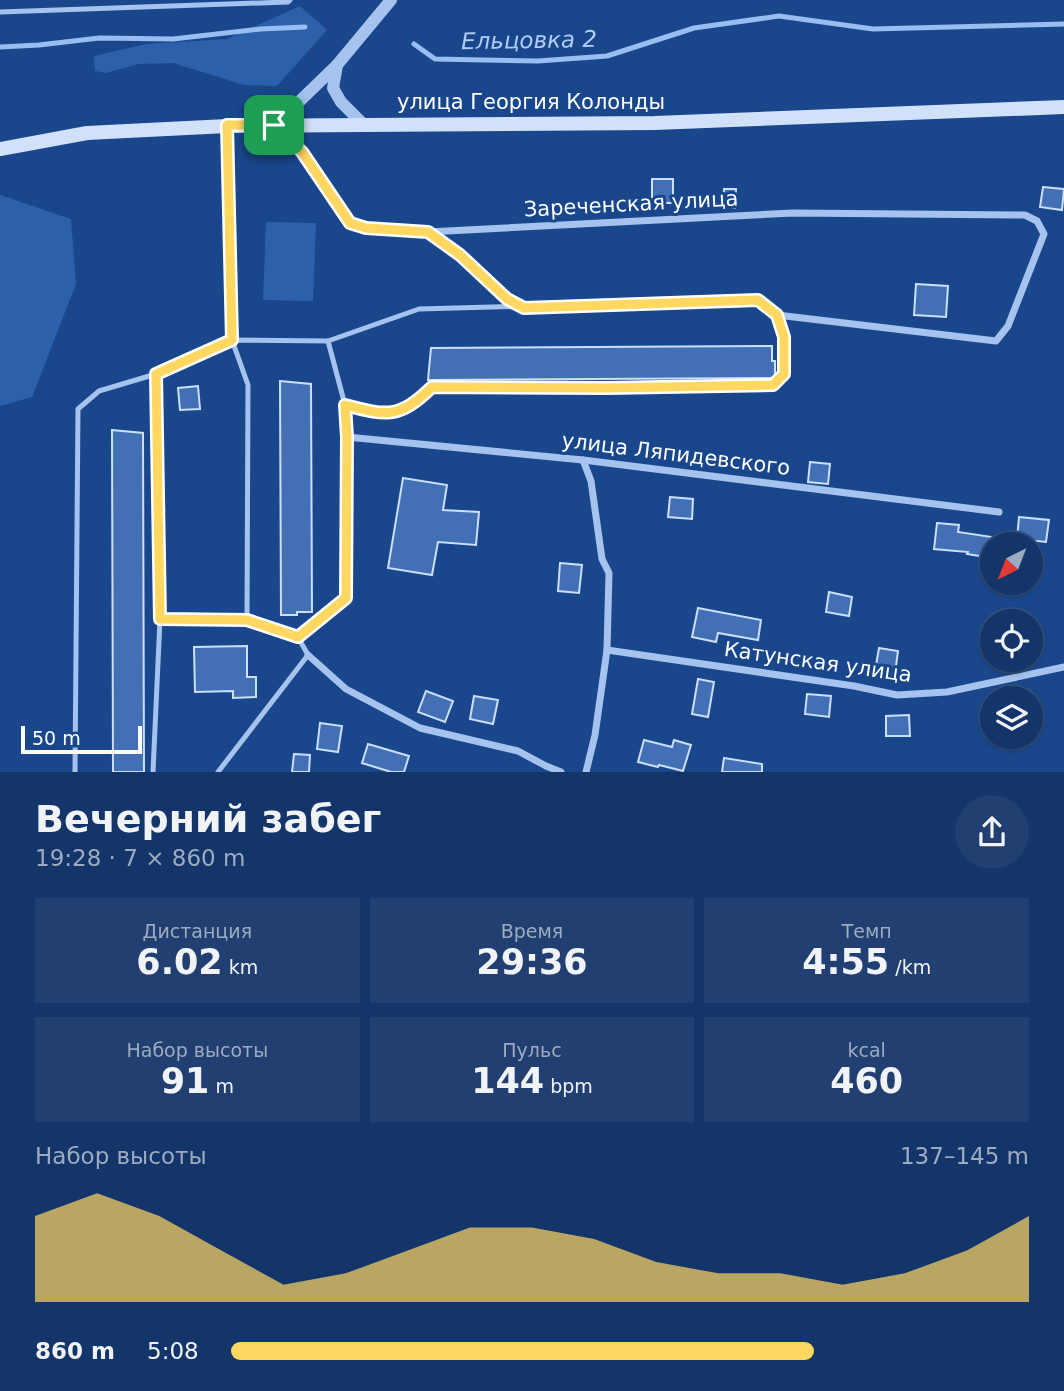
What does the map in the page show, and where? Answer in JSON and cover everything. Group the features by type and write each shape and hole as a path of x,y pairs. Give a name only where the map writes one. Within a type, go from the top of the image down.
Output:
{"main road":[{"name":"улица Георгия Колонды","path":"0,149 87,133 227,125 655,123 1064,107"}],"street":[{"path":"274,125 337,65 387,2"},
{"path":"337,65 333,88 341,102 363,124"},
{"name":"Зареченская улица","path":"274,125 302,152 350,223 366,228 428,232 793,213 1025,215 1037,221 1044,234 1008,326 996,341 777,315"},
{"name":"улица Ляпидевского","path":"347,437 583,460 999,512"},
{"path":"583,460 591,481 602,559 609,573 607,650 595,735 586,772"},
{"name":"Катунская улица","path":"607,650 854,686 897,695 947,692 1064,667"},
{"path":"308,655 346,689 420,728 518,751 561,772"}],"lane":[{"path":"0,12 290,0"},
{"path":"227,125 232,340 248,385 247,620"},
{"path":"428,232 460,255 507,299 524,308"},
{"path":"75,772 78,409 99,391 156,374 232,340 328,341 419,309 758,300 777,315 784,337 784,374 773,385 432,387 414,405 382,415 345,405"},
{"path":"298,637 346,598 345,405 328,341"},
{"path":"153,772 160,619 156,374"},
{"path":"160,619 247,620 298,637 308,655 218,772"}],"shaded area":[{"path":"300,6 327,30 277,86 244,85 173,63 138,64 106,73 95,71 94,56 146,44 227,39"},
{"path":"0,195 71,219 76,284 32,397 0,406"},
{"path":"266,222 316,223 313,301 263,300"}],"building":[{"path":"652,179 673,179 673,203 652,203"},
{"path":"1043,187 1064,189 1062,210 1040,207"},
{"path":"724,189 736,189 735,208 723,207"},
{"path":"916,284 948,286 946,317 914,315"},
{"path":"772,346 772,361 775,361 773,378 428,380 431,348"},
{"path":"280,381 311,384 312,612 297,612 297,615 281,615"},
{"path":"198,386 200,409 180,410 178,388"},
{"path":"112,430 143,433 144,772 113,772"},
{"path":"810,462 830,464 828,484 808,482"},
{"path":"403,478 447,485 443,510 479,512 476,545 438,542 432,575 388,568"},
{"path":"670,497 693,499 692,519 668,517"},
{"path":"1019,517 1049,520 1046,542 1043,542 1043,532 1018,532"},
{"path":"937,523 959,525 958,532 980,535 980,556 967,554 968,552 934,549"},
{"path":"560,563 582,565 579,593 558,591"},
{"path":"829,592 852,597 849,616 826,612"},
{"path":"698,608 761,620 758,640 718,633 716,642 692,637"},
{"path":"247,646 247,677 256,677 256,697 233,698 233,691 195,692 194,647"},
{"path":"879,648 898,651 895,674 875,671"},
{"path":"698,679 714,682 708,717 692,714"},
{"path":"426,691 453,701 445,722 418,712"},
{"path":"807,694 831,696 829,717 805,714"},
{"path":"474,696 498,700 493,724 470,719"},
{"path":"909,715 910,736 886,736 886,716"},
{"path":"320,723 342,726 338,752 317,749"},
{"path":"644,740 672,747 674,740 691,745 683,771 638,762"},
{"path":"368,744 409,756 404,772 391,772 362,763"},
{"path":"294,754 310,755 309,772 292,772"},
{"path":"724,758 762,764 762,772 722,772"}],"waterway":[{"name":"Ельцовка 2","path":"414,44 435,59 538,61 607,56 694,28 779,16 873,29 1064,24"},
{"path":"0,47 99,38 173,39 305,27"}],"route":[{"path":"227,125 274,125 302,152 350,223 366,228 428,232 460,255 507,299 524,308 758,300 777,315 784,337 784,374 773,385 432,387 414,405 382,415 345,405 346,598 298,637 247,620 160,619 156,374 232,340 227,125"}]}
